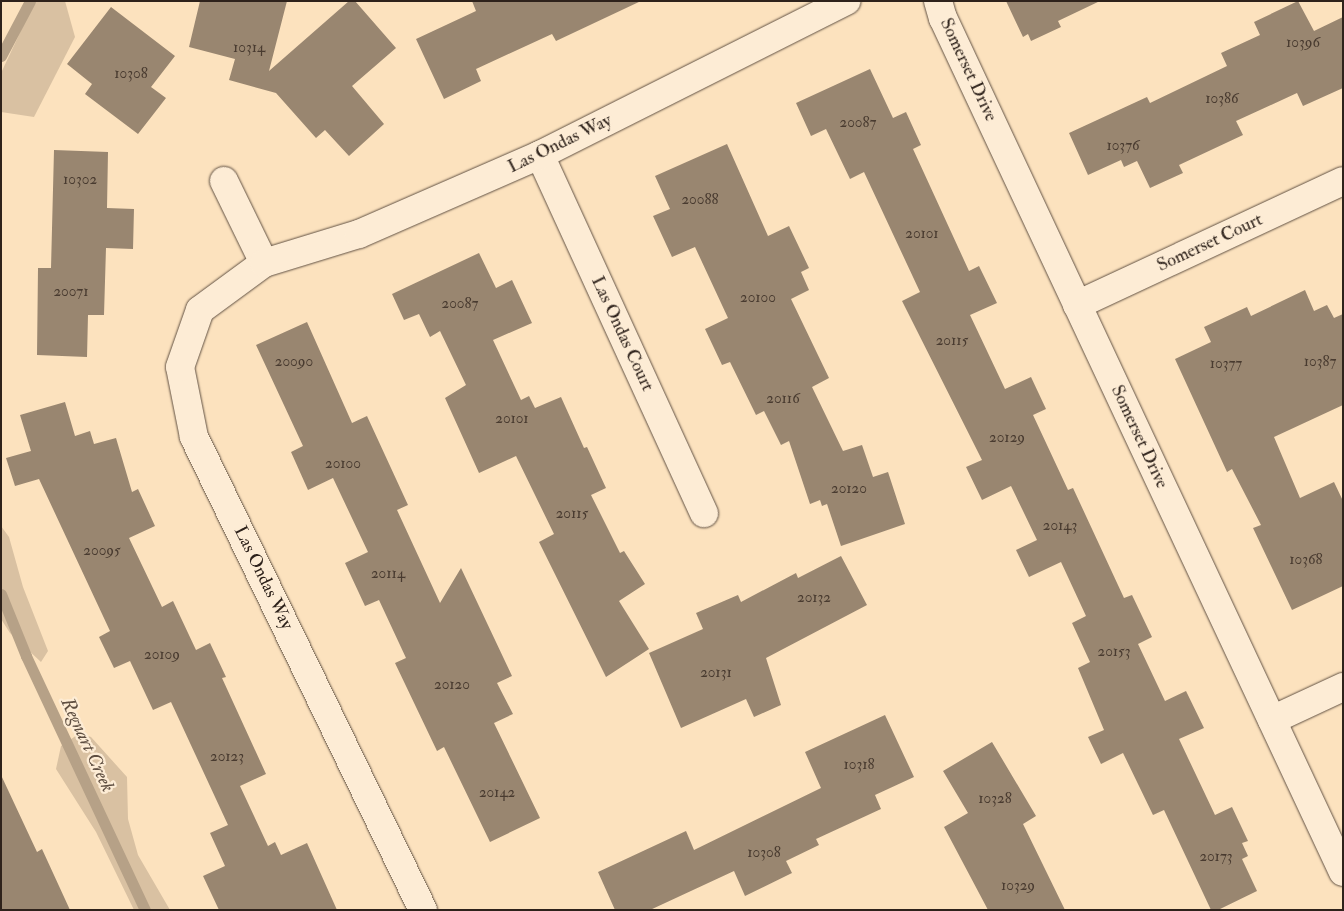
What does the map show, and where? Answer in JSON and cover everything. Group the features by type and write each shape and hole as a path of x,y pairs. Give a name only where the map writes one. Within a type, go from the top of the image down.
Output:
{"street":[{"name":"Las Ondas Way","path":"422,910 194,437 180,367 200,310 264,263 359,234 540,155 846,1"},
{"name":"Somerset Drive","path":"938,1 943,18 1343,872"},
{"name":"Las Ondas Court","path":"540,155 704,513"},
{"path":"224,181 264,263"},
{"name":"Somerset Court","path":"1077,305 1343,181"},
{"path":"1272,720 1343,687"}],"shaded area":[{"path":"35,1 65,1 75,37 34,117 1,112 1,73"},
{"path":"1,526 9,537 23,587 48,651 41,662 10,633 1,619"},
{"path":"80,733 91,737 127,777 128,819 138,855 170,910 134,910 96,832 56,769 61,746"}],"building":[{"path":"200,1 287,1 269,71 349,1 355,1 396,48 352,86 384,124 349,156 325,130 316,138 276,93 229,80 235,59 189,47"},
{"path":"472,1 641,1 556,41 552,34 476,69 481,81 444,99 416,39 476,11"},
{"path":"1006,1 1100,1 1058,21 1061,27 1031,41 1028,34 1023,37"},
{"path":"1298,1 1314,31 1343,17 1343,88 1303,106 1297,93 1236,121 1243,135 1179,165 1183,173 1150,188 1137,161 1124,167 1121,160 1088,175 1069,133 1147,97 1150,103 1227,66 1221,53 1260,35 1254,22"},
{"path":"111,7 175,56 151,87 166,98 138,134 85,94 92,84 67,64"},
{"path":"870,69 893,118 906,112 921,145 913,149 969,271 979,266 997,303 970,315 1005,389 1031,377 1046,409 1033,415 1068,490 1073,488 1124,598 1132,595 1152,637 1138,644 1165,701 1186,691 1204,728 1179,739 1215,815 1232,807 1248,841 1242,843 1248,856 1242,859 1257,891 1218,910 1211,910 1164,810 1153,815 1123,753 1101,764 1088,737 1104,730 1078,668 1090,662 1072,623 1086,616 1061,562 1029,577 1016,550 1037,540 1011,486 982,500 966,467 982,460 902,301 920,292 864,172 850,179 826,129 811,136 796,103"},
{"path":"727,144 768,236 789,226 809,268 801,272 809,290 791,299 829,378 812,387 843,451 862,445 873,477 888,472 905,524 841,546 827,504 822,506 820,500 810,504 789,441 781,445 764,411 756,415 730,362 722,365 705,329 728,318 695,247 672,257 653,216 670,209 655,176"},
{"path":"54,150 108,152 107,208 134,209 133,249 106,248 104,315 88,315 87,357 37,355 38,268 51,268"},
{"path":"479,253 496,288 512,280 532,323 493,340 521,400 529,396 535,408 561,397 584,448 587,447 606,488 591,495 620,553 624,551 645,584 619,601 649,649 606,677 539,542 554,534 516,456 479,473 445,398 466,385 440,331 430,337 419,314 404,320 392,294"},
{"path":"1305,290 1314,311 1327,305 1334,318 1343,314 1343,405 1274,437 1300,498 1334,482 1343,501 1343,586 1292,610 1253,528 1261,525 1232,469 1227,472 1175,359 1211,342 1204,327 1247,307 1251,316"},
{"path":"307,322 352,423 367,416 408,505 397,510 440,603 461,568 512,676 497,683 513,714 494,723 540,818 490,842 444,747 437,751 395,663 406,658 379,600 365,606 345,563 368,552 333,478 308,490 291,452 303,446 256,345"},
{"path":"65,402 75,436 90,431 94,444 116,438 132,492 138,489 155,526 129,538 162,607 173,601 196,650 210,643 226,677 222,678 266,774 240,786 268,846 275,842 281,855 307,843 337,910 219,910 203,876 225,866 210,833 228,825 171,702 153,710 130,661 114,668 99,637 110,631 39,479 15,486 6,458 31,451 20,415"},
{"path":"841,556 867,605 766,658 781,705 754,717 746,699 681,728 649,653 703,629 696,613 738,595 741,602 796,573 798,578"},
{"path":"885,715 914,777 875,795 881,809 816,839 819,845 786,861 792,873 745,896 734,871 650,910 615,910 598,872 686,831 694,850 821,788 805,752"},
{"path":"992,742 1036,816 1023,824 1065,910 988,910 944,827 968,813 943,771"},
{"path":"1,775 37,852 42,849 70,910 1,910"}],"waterway":[{"name":"Regnart Creek","path":"1,56 30,1"},
{"name":"Regnart Creek","path":"1,594 26,656 145,910"}]}
